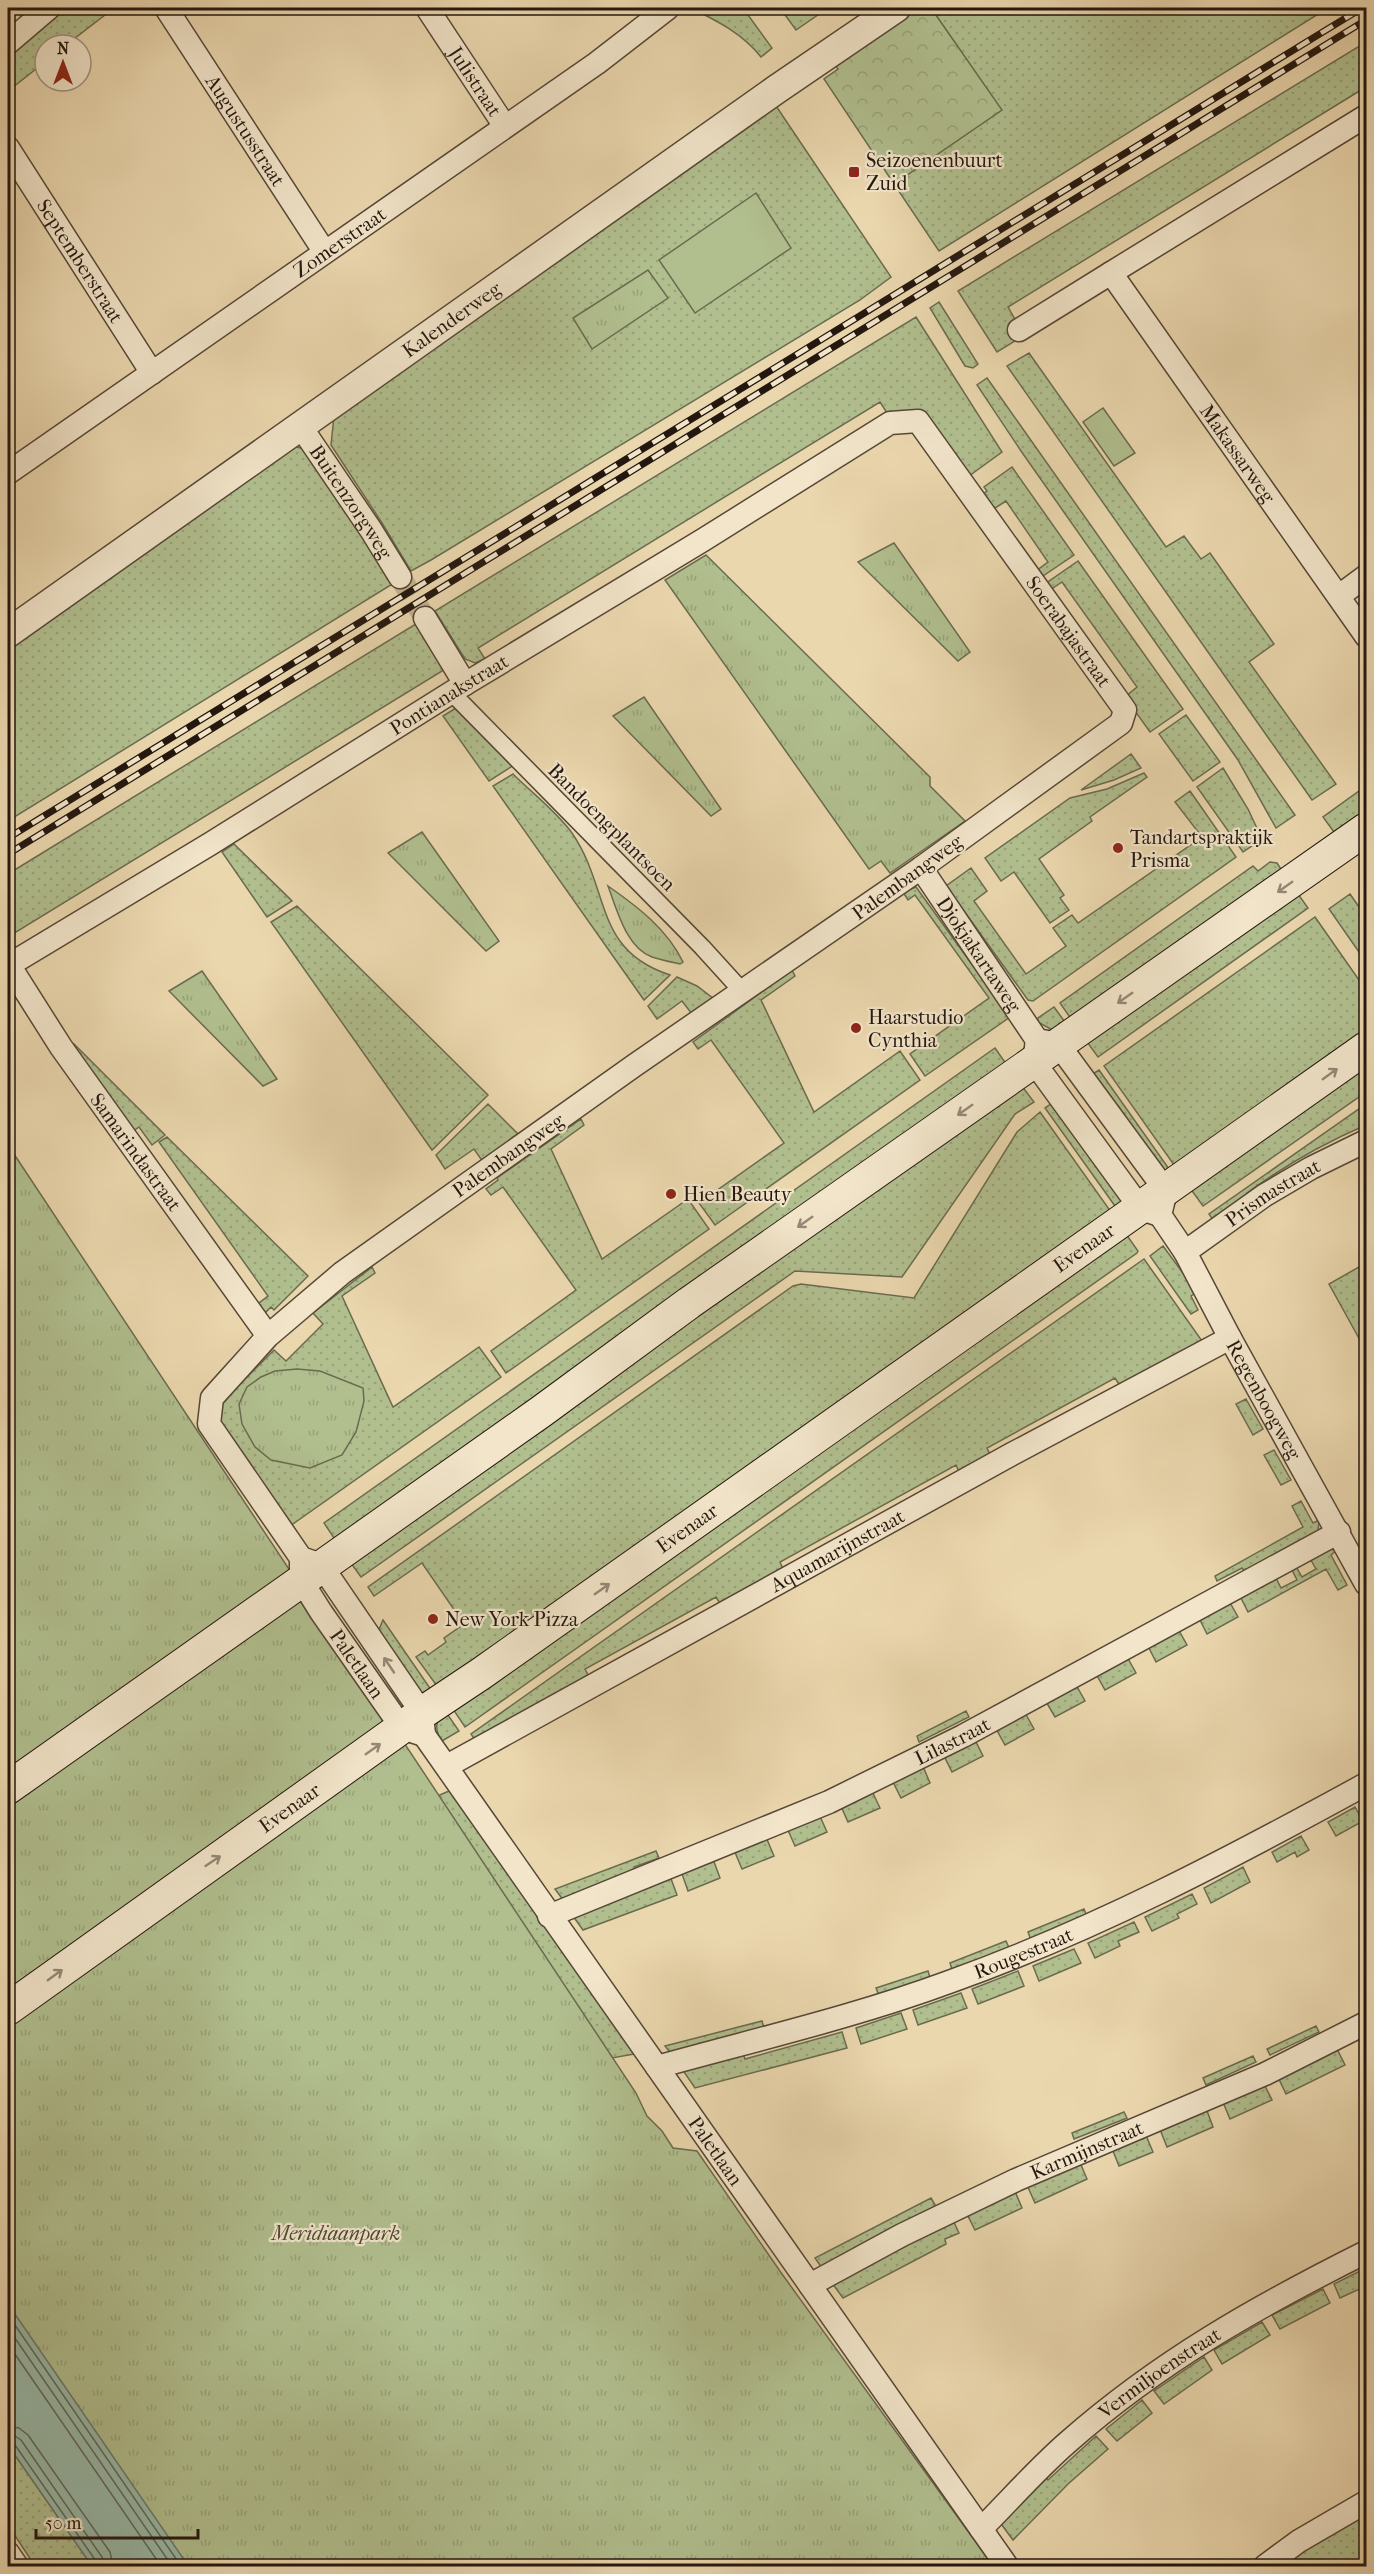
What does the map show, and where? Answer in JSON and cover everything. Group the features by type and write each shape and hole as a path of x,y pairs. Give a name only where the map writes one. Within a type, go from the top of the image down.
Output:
{"main road":[{"path":"8,1788 307,1568 542,1411 1043,1049 1366,829"},
{"name":"Evenaar","path":"8,2009 416,1725 492,1667 1156,1205 1366,1048"}],"street":[{"path":"8,43 49,8"},
{"name":"Augustusstraat","path":"166,8 324,251"},
{"name":"Julistraat","path":"427,8 504,125"},
{"name":"Zomerstraat","path":"8,473 504,125 597,63 668,8"},
{"name":"Kalenderweg","path":"8,633 777,88 896,8"},
{"path":"1019,330 1366,116"},
{"name":"Septemberstraat","path":"8,148 152,374"},
{"name":"Makassarweg","path":"1111,273 1366,636"},
{"name":"Soerabajastraat","path":"890,423 918,421 1125,710 1121,723 978,826"},
{"name":"Pontianakstraat","path":"9,965 210,844 458,688 703,540 890,423"},
{"name":"Buitenzorgweg","path":"300,427 371,530 400,577"},
{"path":"1339,596 1366,576"},
{"path":"426,618 458,688"},
{"name":"Bandoengplantsoen","path":"458,688 742,991"},
{"name":"Palembangweg","path":"307,1568 209,1424 212,1398 268,1336 342,1273 978,826"},
{"name":"Djokjakartaweg","path":"921,868 1043,1049"},
{"name":"Samarindastraat","path":"9,965 61,1047 268,1336"},
{"name":"Regenboogweg","path":"1043,1049 1156,1205 1185,1252 1366,1584"},
{"name":"Regenboogweg","path":"1043,1049 1156,1205"},
{"name":"Prismastraat","path":"1185,1252 1265,1195 1311,1168 1366,1141"},
{"name":"Aquamarijnstraat","path":"447,1766 1023,1448 1230,1338"},
{"name":"Lilastraat","path":"549,1916 829,1802 860,1787 963,1736 1339,1532"},
{"name":"Paletlaan","path":"307,1568 321,1612 416,1725 447,1766 549,1916 1007,2566"},
{"name":"Rougestraat","path":"657,2067 856,2012 948,1983 1038,1948 1148,1899 1366,1784"},
{"name":"Karmijnstraat","path":"810,2284 902,2235 1016,2180 1265,2074 1366,2023"},
{"name":"Vermiljoenstraat","path":"981,2529 1067,2443 1140,2383 1218,2330 1286,2292 1366,2252"},
{"path":"1265,2566 1299,2541 1366,2502"},
{"path":"8,2553 17,2566"}],"green space":[{"path":"65,8 114,8 82,33 35,33"},
{"path":"691,8 743,8 772,48 761,57 737,34"},
{"path":"780,8 828,8 796,30"},
{"path":"909,8 931,8 1002,110 894,184 824,79 838,69 832,61"},
{"path":"931,8 1328,8 939,251 894,184 1001,110"},
{"path":"33,35 33,71 8,91 8,56"},
{"path":"1366,42 1366,87 1008,307 1017,323 1020,338 997,352 958,291"},
{"path":"774,103 891,277 860,300 411,571 331,445 334,416"},
{"path":"756,193 791,248 695,313 659,260"},
{"path":"648,270 668,298 592,349 573,318"},
{"path":"939,302 978,364 973,368 965,366 930,308"},
{"path":"916,317 1002,452 969,476 931,423 889,416 880,402 478,648 485,659 475,663 465,659 435,611"},
{"path":"1029,353 1166,547 1184,536 1201,559 1210,553 1274,644 1249,662 1336,784 1312,800 1007,366"},
{"path":"987,378 1295,815 1276,828 1238,760 977,385"},
{"path":"1103,408 1135,453 1114,466 1083,422"},
{"path":"292,446 305,449 394,583 8,821 8,646"},
{"path":"1012,467 1074,555 1040,578 1036,571 1048,562 1006,501 992,510 982,495 987,491 984,487"},
{"path":"894,543 970,652 958,661 858,562"},
{"path":"706,555 930,777 930,786 965,821 890,873 881,861 869,869 665,580"},
{"path":"1078,561 1183,709 1150,732 1125,697 1137,687 1062,582 1050,590 1045,584"},
{"path":"419,622 447,668 8,937 8,874"},
{"path":"644,697 721,809 711,816 613,716"},
{"path":"456,708 514,765 489,781 443,716"},
{"path":"1186,715 1220,762 1193,781 1159,734"},
{"path":"1131,754 1141,768 1114,780 1081,790"},
{"path":"1223,768 1248,809 1262,839 1243,852 1197,787"},
{"path":"1144,773 1147,777 1090,817 1092,821 1039,859 1064,895 1060,898 1069,910 1050,923 1014,872 1001,881 985,858 1070,798 1107,789"},
{"path":"513,774 572,833 584,854 615,934 628,950 645,964 670,975 644,1000 493,786"},
{"path":"1366,786 1366,820 1339,839 1323,817"},
{"path":"1190,791 1236,857 1033,1001 1028,1000 946,886 971,868 987,891 974,901 1026,974 1066,946 1053,928 1072,915 1078,923 1202,837 1175,802"},
{"path":"422,832 499,941 486,951 388,853"},
{"path":"234,844 292,901 267,917 222,852"},
{"path":"1270,862 1277,863 1286,877 1076,1026 1060,1003 1253,866 1258,871"},
{"path":"608,886 660,929 683,962 680,964 652,957 635,945 624,927"},
{"path":"916,887 1010,1017 925,1076 910,1054 989,998 915,895 908,900 903,892"},
{"path":"1293,887 1308,908 1098,1057 1082,1035"},
{"path":"1350,894 1366,917 1366,962 1329,909"},
{"path":"297,906 488,1095 432,1150 271,922"},
{"path":"1315,917 1366,990 1366,1040 1179,1172 1104,1066"},
{"path":"792,970 795,976 761,1000 814,1112 900,1051 920,1080 715,1225 699,1203 784,1143 711,1040 698,1049 693,1042"},
{"path":"202,971 277,1079 263,1086 169,991"},
{"path":"677,977 697,986 714,999 692,1014 682,1001 657,1019 648,1006"},
{"path":"1054,1007 1070,1029 1054,1031 1038,1022 1038,1018"},
{"path":"74,1044 165,1135 152,1145 139,1127 132,1132 71,1047"},
{"path":"995,1048 1011,1071 340,1547 324,1523"},
{"path":"1366,1067 1366,1092 1203,1206 1187,1184"},
{"path":"1099,1070 1174,1176 1169,1179 1088,1077"},
{"path":"1018,1081 1034,1102 1015,1114 902,1277 795,1271 361,1577 345,1555"},
{"path":"1055,1101 1126,1202 1120,1213 1045,1108"},
{"path":"488,1104 520,1136 483,1162 474,1149 445,1169 436,1155"},
{"path":"1366,1104 1366,1125 1320,1147 1275,1174 1247,1193 1250,1198 1215,1223 1209,1214"},
{"path":"1040,1112 1116,1219 442,1693 416,1657 425,1651 428,1655 446,1642 444,1638 464,1624 422,1563 374,1596 368,1587 793,1286 801,1284 914,1298 1017,1132"},
{"path":"581,1119 584,1125 551,1149 602,1259 688,1199 709,1229 506,1373 491,1351 576,1290 503,1187 491,1195 486,1189 498,1180 497,1178"},
{"path":"167,1137 308,1276 274,1310 271,1307 262,1316 255,1306 268,1296 159,1142"},
{"name":"Meridiaanpark","path":"8,1145 636,2093 647,2116 662,2131 673,2148 697,2151 782,2274 993,2566 172,2566 8,2336"},
{"path":"1121,1227 1138,1251 1137,1253 465,1727 449,1703"},
{"path":"1163,1246 1197,1292 1191,1296 1198,1310 1191,1314 1150,1256"},
{"path":"1144,1259 1202,1341 1120,1386 1115,1378 987,1448 991,1457 960,1474 956,1465 780,1562 784,1571 721,1605 716,1597 585,1669 589,1677 475,1740 471,1734"},
{"path":"1366,1263 1366,1351 1329,1284"},
{"path":"372,1267 375,1273 342,1296 393,1407 479,1347 501,1377 290,1526 219,1420 220,1406 274,1350 286,1361 323,1324 313,1313"},
{"path":"297,1369 320,1371 363,1388 364,1401 356,1432 342,1455 310,1468 271,1460 255,1447 242,1424 239,1404 247,1387 261,1377 275,1371"},
{"path":"1246,1399 1263,1429 1253,1435 1236,1404"},
{"path":"1274,1450 1291,1480 1281,1485 1264,1455"},
{"path":"1301,1501 1313,1523 1319,1520 1318,1532 1246,1574 1242,1568 1217,1581 1215,1576 1303,1527 1292,1506"},
{"path":"1328,1548 1336,1551 1331,1555 1347,1585 1338,1590 1326,1569 1248,1612 1239,1594 1274,1574 1281,1588 1297,1580 1290,1566 1294,1563 1302,1577 1316,1569 1308,1555"},
{"path":"1228,1599 1238,1617 1207,1634 1198,1616"},
{"path":"383,1620 436,1697 425,1700 377,1634"},
{"path":"1177,1627 1187,1645 1156,1662 1147,1644"},
{"path":"1126,1655 1136,1673 1105,1690 1095,1672"},
{"path":"1075,1683 1085,1701 1055,1717 1045,1700"},
{"path":"443,1708 459,1731 442,1741 437,1724"},
{"path":"966,1711 969,1717 919,1742 917,1736"},
{"path":"1024,1711 1034,1729 1005,1745 995,1727"},
{"path":"974,1738 983,1756 952,1772 943,1754"},
{"path":"922,1764 930,1783 901,1798 892,1780"},
{"path":"456,1788 640,2053 606,2059 331,1842"},
{"path":"871,1789 880,1808 848,1822 840,1804"},
{"path":"1355,1807 1363,1821 1336,1836 1328,1822"},
{"path":"819,1814 827,1832 795,1846 787,1828"},
{"path":"1301,1836 1309,1850 1297,1857 1295,1852 1277,1862 1272,1852"},
{"path":"766,1837 774,1856 742,1869 734,1850"},
{"path":"656,1851 659,1858 634,1867 636,1874 564,1901 555,1889"},
{"path":"713,1859 720,1878 688,1891 681,1871"},
{"path":"1243,1867 1250,1882 1211,1903 1204,1888"},
{"path":"670,1876 677,1895 583,1930 573,1916"},
{"path":"1192,1894 1197,1904 1177,1914 1179,1918 1152,1931 1145,1917"},
{"path":"1084,1909 1088,1919 1032,1943 1028,1932"},
{"path":"1134,1922 1139,1932 1118,1941 1120,1946 1095,1958 1088,1943"},
{"path":"1006,1941 1011,1952 953,1973 950,1963"},
{"path":"1074,1949 1081,1963 1039,1981 1033,1966"},
{"path":"928,1971 931,1981 880,1998 876,1988"},
{"path":"1018,1971 1024,1986 978,2004 972,1989"},
{"path":"961,1993 967,2008 918,2025 913,2010"},
{"path":"901,2013 907,2029 861,2044 856,2028"},
{"path":"762,2021 765,2032 672,2055 665,2046"},
{"path":"1316,2026 1319,2032 1270,2055 1267,2049"},
{"path":"842,2032 847,2048 695,2088 682,2069 742,2051 745,2059"},
{"path":"1336,2047 1345,2065 1286,2094 1277,2075"},
{"path":"1253,2056 1256,2062 1206,2085 1203,2078"},
{"path":"1263,2082 1272,2100 1230,2119 1222,2100"},
{"path":"1206,2108 1213,2127 1167,2147 1159,2127"},
{"path":"1124,2112 1127,2118 1074,2139 1072,2133"},
{"path":"1145,2133 1153,2152 1119,2166 1111,2146"},
{"path":"1079,2160 1087,2179 1035,2203 1026,2183"},
{"path":"1014,2189 1022,2208 975,2230 966,2212"},
{"path":"931,2198 938,2210 822,2268 815,2258"},
{"path":"952,2218 959,2233 945,2239 946,2244 843,2298 832,2283"},
{"path":"1366,2268 1366,2286 1340,2298 1334,2284"},
{"path":"1323,2289 1330,2303 1280,2329 1272,2315"},
{"path":"1262,2322 1270,2335 1222,2364 1214,2350"},
{"path":"1204,2357 1212,2370 1164,2404 1154,2391"},
{"path":"1142,2400 1152,2413 1117,2441 1106,2429"},
{"path":"1096,2436 1108,2449 1068,2484 1013,2540 999,2521 1044,2475 1048,2480"},
{"path":"8,2445 92,2566 35,2566 8,2525"},
{"path":"1366,2510 1366,2566 1278,2566"}],"water":[{"path":"8,2304 189,2566 92,2566 8,2445"}],"tunnel":[{"path":"400,577 425,618"}],"railway":[{"path":"8,838 1362,8"},
{"path":"8,854 1366,20"}],"place":[{"name":"Seizoenenbuurt Zuid","path":"854,172"},
{"name":"Tandartspraktijk Prisma","path":"1118,848"},
{"name":"Haarstudio Cynthia","path":"856,1028"},
{"name":"Hien Beauty","path":"671,1194"},
{"name":"New York Pizza","path":"433,1619"}]}
